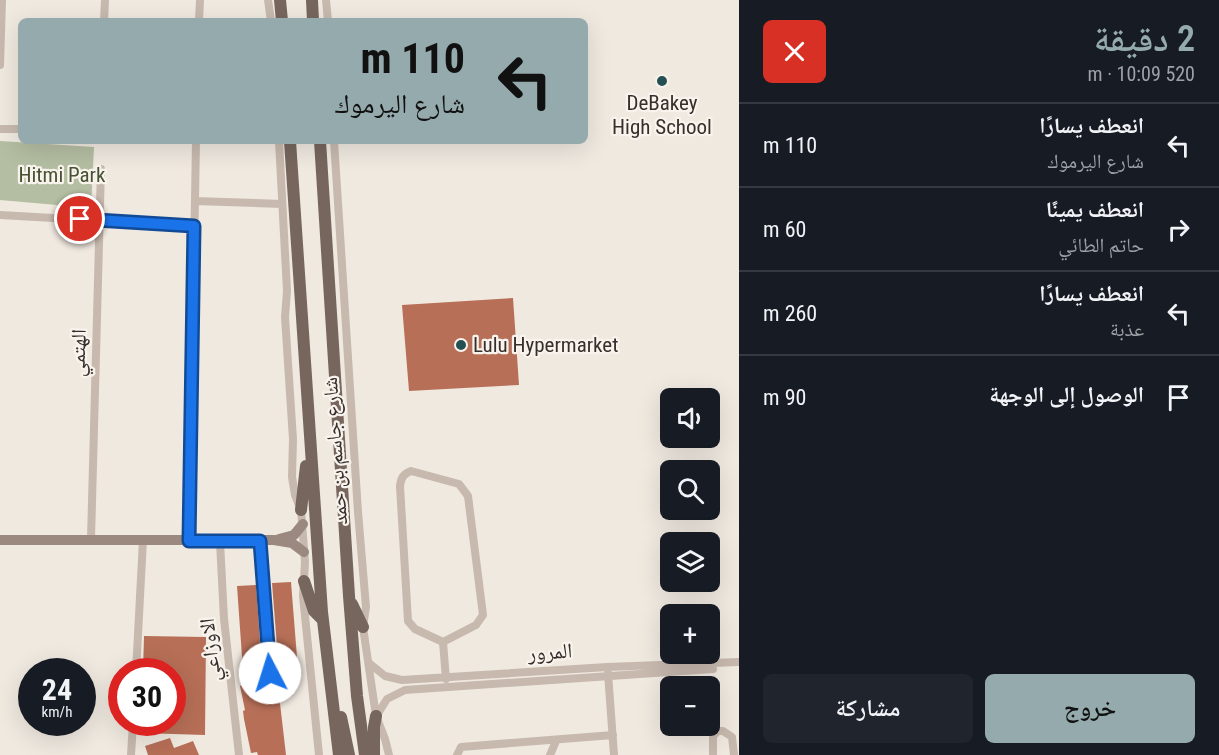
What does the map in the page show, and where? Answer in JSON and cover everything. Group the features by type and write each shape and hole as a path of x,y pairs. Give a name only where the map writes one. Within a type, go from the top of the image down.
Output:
{"main road":[{"path":"280,0 282,18"},
{"path":"312,0 313,18"},
{"name":"شارع جاسم بن حمد","path":"290,144 322,619 339,755"},
{"name":"شارع جاسم بن حمد","path":"320,144 349,596 357,696 365,755"},
{"path":"301,510 306,460 310,451"},
{"path":"304,581 314,611 322,619"},
{"path":"349,596 363,627"},
{"path":"329,676 340,711 349,755"},
{"path":"374,755 376,716"}],"street":[{"path":"0,65 2,0"},
{"path":"104,18 105,0"},
{"path":"200,0 200,18"},
{"path":"268,0 271,18"},
{"path":"326,0 328,18"},
{"path":"0,129 18,129"},
{"path":"189,541 196,144"},
{"name":"شارع جاسم بن حمد","path":"279,144 287,291 285,316 294,439 292,477 303,524 303,607 319,755"},
{"name":"شارع جاسم بن حمد","path":"334,144 366,607 363,627 376,716 386,739 389,755"},
{"name":"الهتمي","path":"91,539 101,169"},
{"path":"195,201 282,204"},
{"path":"0,215 194,226"},
{"path":"411,471 459,484 468,496 483,615 476,624 443,642 415,630 408,621 400,486 404,474 411,471"},
{"path":"0,540 260,541 294,535 303,524"},
{"path":"0,533 72,535 91,539"},
{"path":"137,658 143,540"},
{"path":"274,540 292,543 304,552"},
{"path":"260,541 270,673"},
{"name":"الاوزاعي","path":"220,542 224,619 239,755"},
{"path":"443,642 446,687"},
{"name":"المرور","path":"369,663 379,672 393,679 739,662"},
{"path":"607,667 614,755"},
{"name":"المرور","path":"376,716 387,699 398,693 446,687 739,667"},
{"path":"535,672 536,681"},
{"path":"713,755 713,736 718,731 723,731 732,737 734,755"},
{"path":"457,755 461,747 612,735"},
{"path":"131,755 132,736"},
{"path":"550,755 556,741"}],"green space":[{"name":"Hitmi Park","path":"0,141 18,142 18,144 94,147 91,208 0,200"}],"building":[{"name":"Lulu Hypermarket","path":"513,298 519,385 409,391 402,305"},
{"path":"291,582 298,670 279,672 272,583"},
{"path":"256,585 263,683 276,681 278,686 286,755 251,753 244,719 243,711 245,710 240,686 244,685 237,586"},
{"path":"144,636 206,637 205,735 186,734 186,658 143,658"},
{"path":"170,738 174,748 193,741 199,755 148,755 145,746"}],"place":[{"name":"DeBakey High School","path":"662,81"},
{"name":"Lulu Hypermarket","path":"461,345"}],"route":[{"path":"80,219 194,226 189,541 260,541 260,570 270,673"}]}
